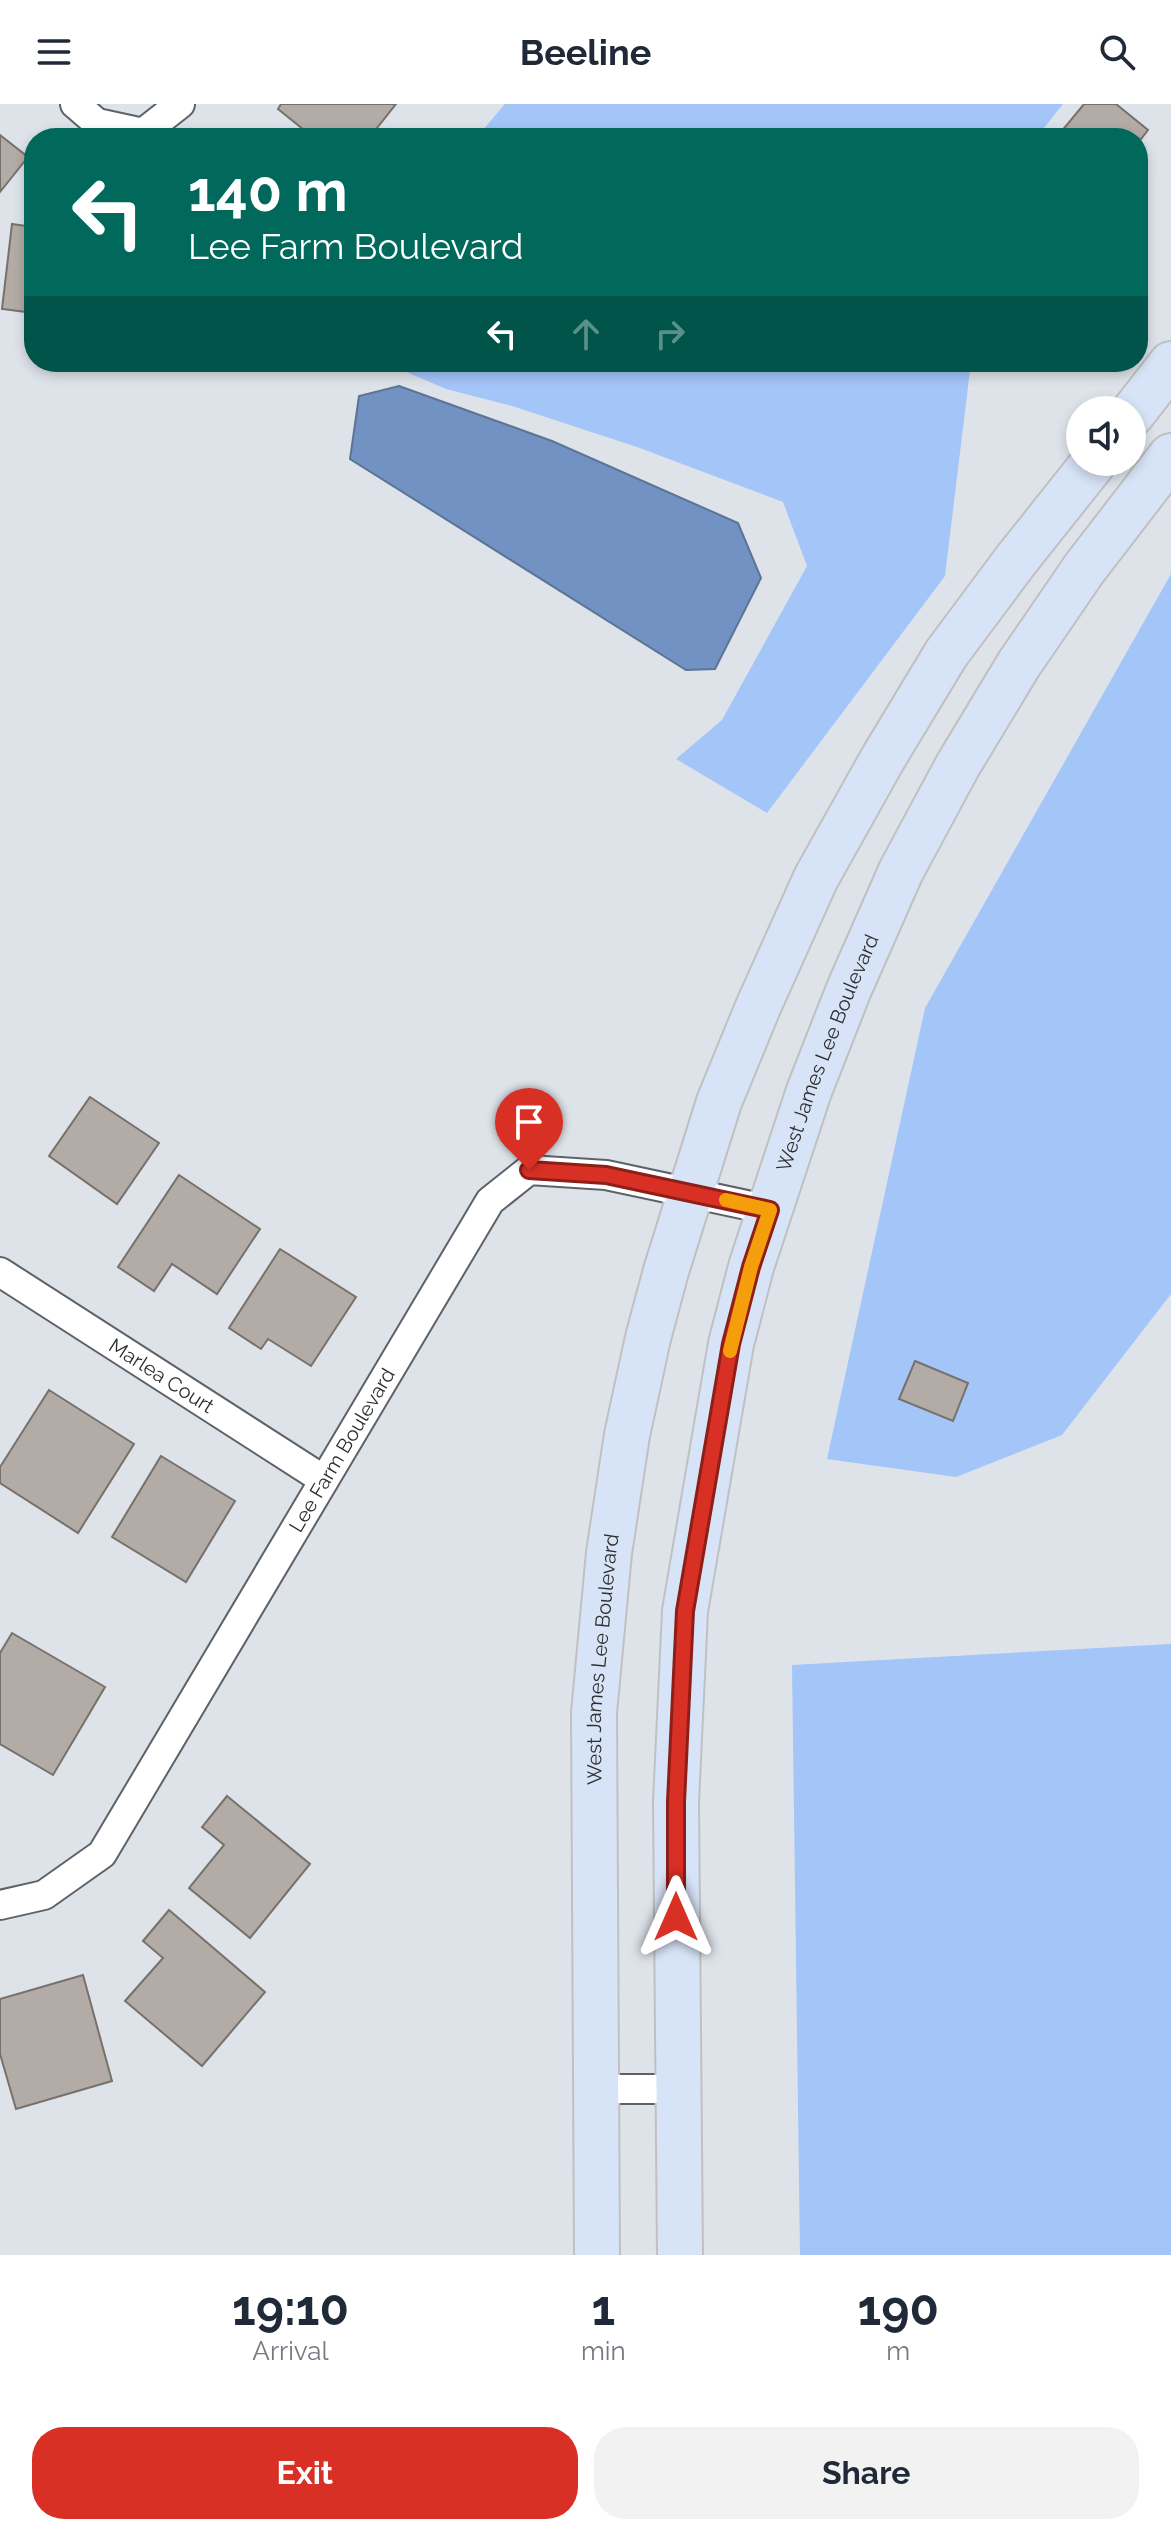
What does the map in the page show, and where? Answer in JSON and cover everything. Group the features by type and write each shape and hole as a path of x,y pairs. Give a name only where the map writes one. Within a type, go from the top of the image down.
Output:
{"main road":[{"path":"1146,396 1171,364"},
{"name":"West James Lee Boulevard","path":"680,2255 676,1802 685,1611 731,1344 751,1267 815,1076 901,871 958,765 1019,664 1084,569 1171,456"},
{"name":"West James Lee Boulevard","path":"597,2255 594,1713 609,1553 627,1435 648,1338 719,1102 816,878 946,654 1083,476"}],"street":[{"path":"75,104 97,123 120,128"},
{"path":"149,128 180,104"},
{"name":"Lee Farm Boulevard","path":"0,1905 44,1895 102,1854 490,1201 529,1170 606,1175 770,1210"},
{"name":"Marlea Court","path":"0,1272 324,1480"},
{"path":"595,2089 679,2089"}],"shaded area":[{"path":"505,104 1063,104 1044,128 485,128"},
{"path":"406,372 970,372 945,576 767,813 676,759 722,720 807,566 783,502 637,447 512,406 446,389"},
{"path":"399,386 552,441 738,523 761,578 715,669 686,670 350,459 359,396"},
{"path":"1171,574 1171,1294 1062,1435 956,1477 827,1459 925,1008"},
{"path":"1171,1644 1171,2255 800,2255 792,1665"}],"building":[{"path":"281,104 396,104 377,128 302,128 278,109"},
{"path":"1084,104 1116,104 1146,128 1064,128"},
{"path":"0,135 24,154 24,162 0,192"},
{"path":"12,224 24,226 24,312 2,309"},
{"path":"90,1097 159,1143 117,1204 49,1156"},
{"path":"179,1175 260,1229 217,1294 172,1264 154,1291 118,1267"},
{"path":"280,1249 356,1297 311,1366 268,1339 261,1349 229,1328"},
{"path":"915,1361 968,1383 953,1421 899,1399"},
{"path":"49,1390 134,1444 78,1533 0,1483 0,1467"},
{"path":"161,1456 235,1501 186,1582 112,1537"},
{"path":"12,1633 105,1687 53,1775 0,1744 0,1653"},
{"path":"227,1796 310,1864 250,1938 189,1888 224,1845 202,1827"},
{"path":"169,1910 265,1992 202,2066 125,2001 163,1958 143,1941"},
{"path":"83,1975 112,2081 16,2109 0,2054 0,1999"}],"slow traffic":[{"path":"726,1200 770,1210 751,1267 730,1351"}],"route":[{"path":"529,1170 606,1175 770,1210 731,1344 685,1611 676,1802 676,1917"}]}
